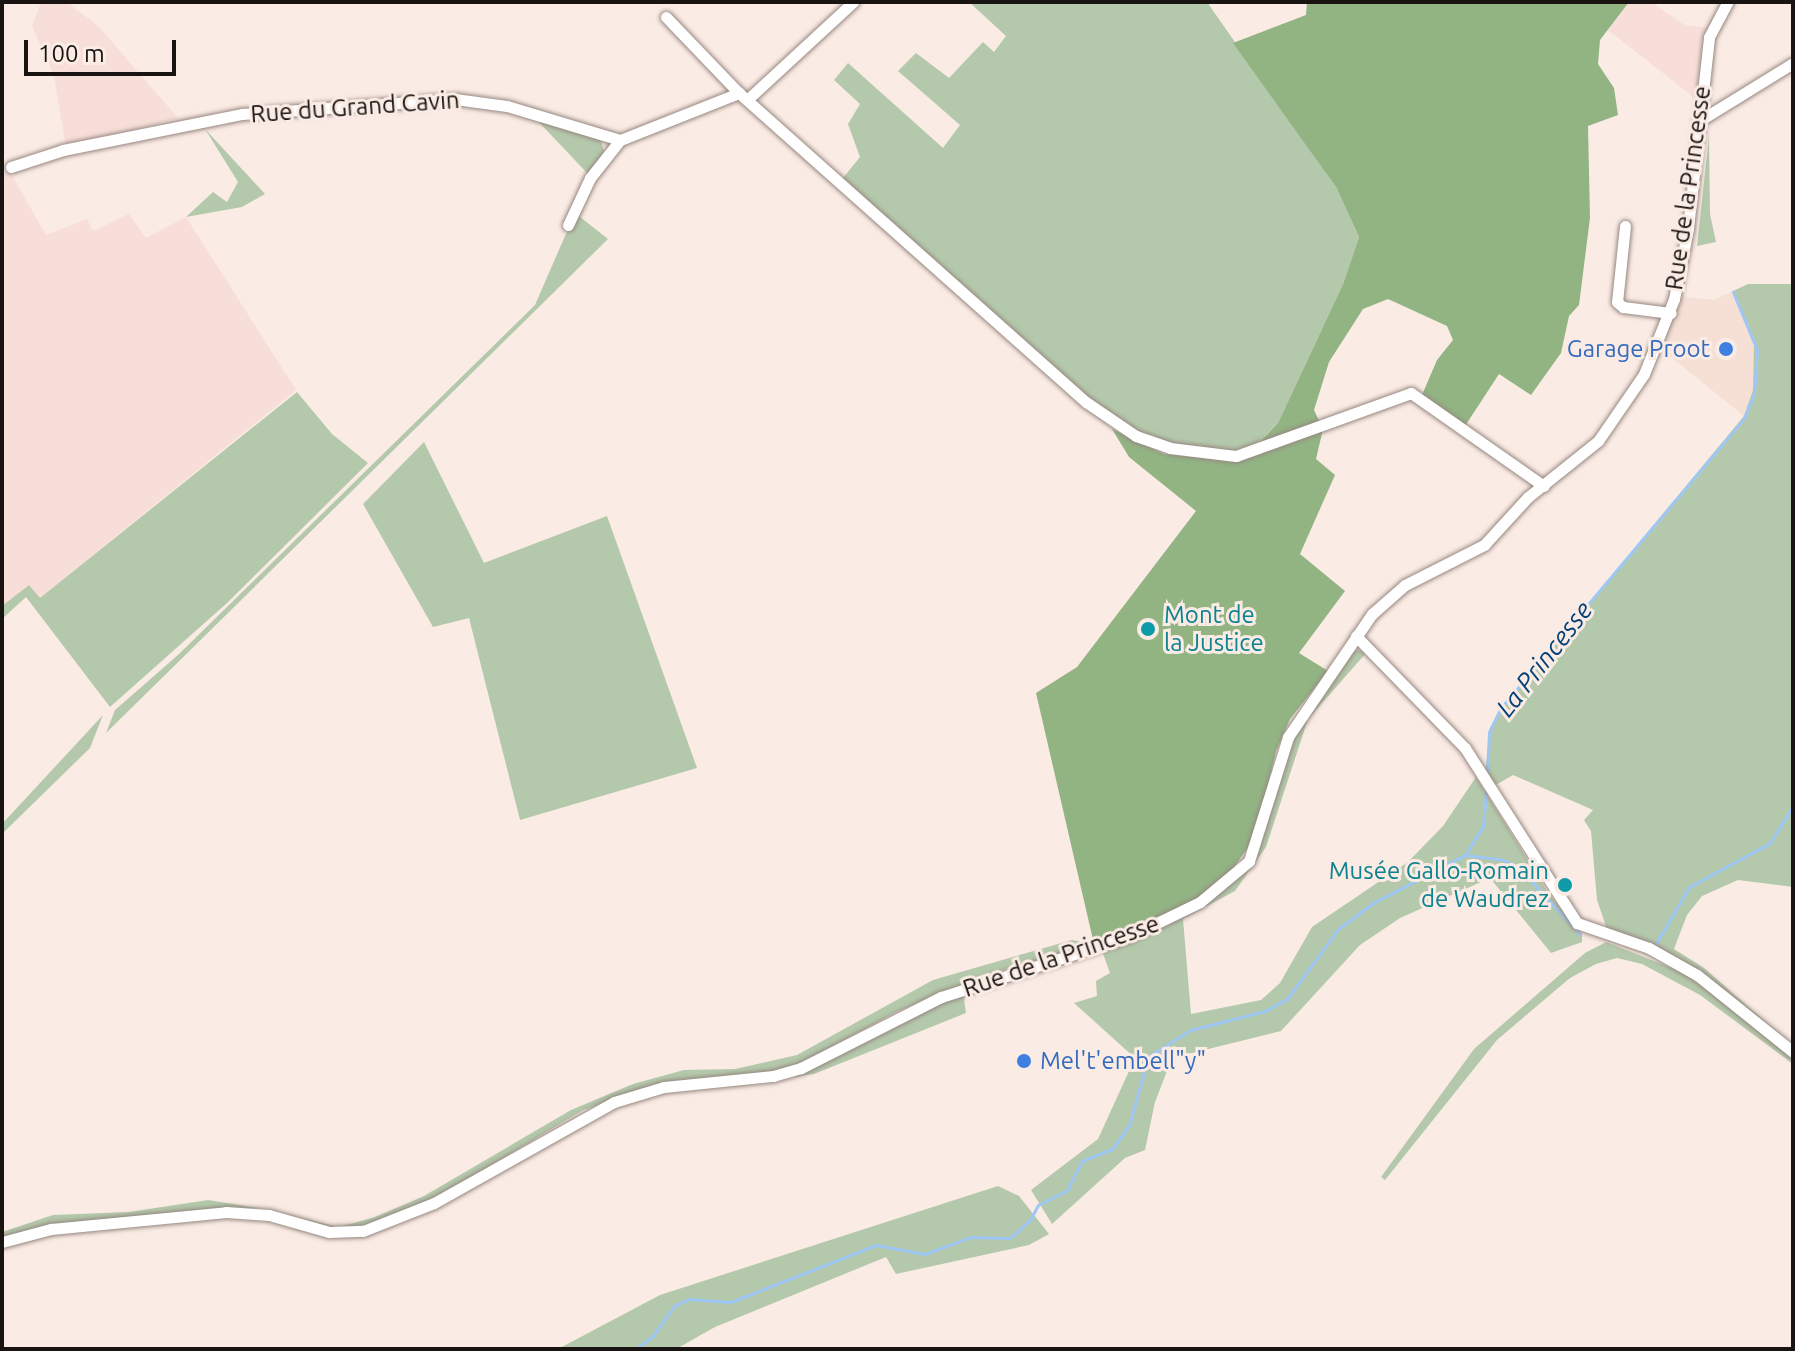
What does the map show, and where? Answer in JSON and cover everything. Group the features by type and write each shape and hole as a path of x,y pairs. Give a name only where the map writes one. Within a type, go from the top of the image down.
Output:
{"street":[{"path":"568,225 590,178 620,140 744,96 853,2"},
{"name":"Rue de la Princesse","path":"2,1242 51,1229 226,1212 353,1233 434,1203 614,1102 664,1087 773,1076 801,1068 941,997 1130,936 1200,902 1249,861 1288,737 1356,636 1391,595 1475,552 1611,424 1653,358 1671,313 1686,239 1709,37 1728,2"},
{"path":"666,17 744,96 1086,402 1136,436 1170,448 1236,456 1411,393 1544,486"},
{"path":"1699,121 1793,63"},
{"name":"Rue du Grand Cavin","path":"11,167 63,150 242,114 455,99 507,106 620,140"},
{"path":"1625,226 1617,302 1623,307 1671,313"},
{"path":"1356,636 1431,708 1480,773 1577,923 1649,948 1697,975 1793,1052"}],"shaded area":[{"path":"41,2 67,2 99,27 178,118 66,147 54,76 32,26"},
{"path":"1629,2 1651,2 1686,26 1708,27 1696,99 1608,30"},
{"path":"9,170 46,235 87,219 93,231 129,214 146,238 186,217 296,390 39,599 28,585 3,607 2,173"},
{"path":"1733,291 1754,342 1753,390 1744,416 1661,349 1679,296 1714,300"}],"green space":[{"path":"969,2 1207,2 1336,187 1359,237 1343,284 1278,423 1249,452 1187,449 1141,437 1107,414 843,178 860,157 848,124 860,104 834,80 848,63 943,148 960,125 898,71 916,53 949,78 983,42 994,52 1006,36"},
{"path":"1307,2 1629,2 1600,40 1598,64 1614,88 1618,115 1588,126 1590,218 1579,305 1569,316 1561,353 1531,395 1499,374 1465,426 1422,395 1437,360 1453,340 1447,326 1388,299 1363,309 1329,362 1314,410 1323,429 1316,459 1335,475 1300,554 1345,591 1299,653 1328,671 1290,719 1276,751 1256,836 1220,887 1148,926 1094,944 1036,693 1077,667 1196,511 1129,457 1112,429 1164,454 1240,462 1278,423 1343,284 1359,237 1336,187 1233,43 1306,15"},
{"path":"535,118 601,141 604,151 589,175"},
{"path":"205,129 265,194 242,207 186,217 213,192 227,202 238,182"},
{"path":"1709,136 1710,214 1716,242 1697,246"},
{"path":"575,213 608,239 106,733 115,710 178,655 535,305"},
{"path":"1748,284 1793,284 1793,887 1738,880 1702,896 1687,915 1674,949 1704,968 1793,1046 1737,1001 1608,932 1597,900 1591,831 1584,820 1593,810 1513,775 1494,786 1485,774 1490,728 1502,708 1744,416 1753,390 1754,342 1733,291"},
{"path":"297,392 332,434 368,463 227,603 110,707 26,597 2,619 2,606 29,585 40,598"},
{"path":"424,442 484,563 607,516 697,768 520,820 469,618 433,627 363,504"},
{"path":"1358,650 1366,653 1308,719 1266,847 1235,891 1183,919 1191,1014 1261,1000 1280,983 1312,927 1408,862 1443,826 1476,777 1548,893 1582,934 1582,942 1551,953 1490,878 1400,918 1360,945 1281,1031 1172,1058 1155,1102 1145,1150 1125,1158 1052,1224 1031,1190 1098,1139 1135,1058 1074,1003 1097,996 1096,981 1110,973 1102,951 1183,916 1247,864 1293,731 1348,653"},
{"path":"103,715 90,748 2,834 2,824"},
{"path":"1072,940 1094,944 985,975 898,1011 792,1068 615,1099 583,1110 440,1196 379,1223 344,1231 260,1208 339,1227 375,1217 424,1196 571,1110 633,1084 684,1070 735,1069 797,1055 933,980"},
{"path":"1606,942 1679,971 1715,994 1793,1058 1793,1064 1700,995 1642,964 1617,958 1596,964 1570,978 1497,1040 1385,1180 1381,1177 1474,1049 1585,953"},
{"path":"963,992 966,1013 814,1074 738,1085 765,1080"},
{"path":"998,1186 1019,1196 1049,1234 1029,1245 896,1274 886,1257 715,1327 676,1349 558,1349 660,1295"},
{"path":"208,1200 260,1208 168,1213 2,1238 2,1232 53,1215 129,1212"}],"waterway":[{"name":"La Princesse","path":"1487,773 1489,732 1500,709 1744,418 1754,393 1757,350 1733,292"},
{"name":"La Princesse","path":"635,1349 653,1336 674,1306 689,1299 731,1302 876,1245 925,1254 970,1237 1010,1238 1030,1220 1038,1205 1067,1190 1082,1161 1112,1149 1129,1126 1148,1057 1190,1030 1265,1011 1287,999 1338,929 1373,903 1465,855 1483,826 1486,789"},
{"path":"1654,947 1689,887 1770,843 1793,806"},
{"path":"1465,855 1503,860 1520,869 1580,934"}],"place":[{"name":"Garage Proot","path":"1726,349"},
{"name":"Mont de la Justice","path":"1148,629"},
{"name":"Musée Gallo-Romain de Waudrez","path":"1565,885"},
{"name":"Mel't'embell\"y\"","path":"1024,1061"}]}
